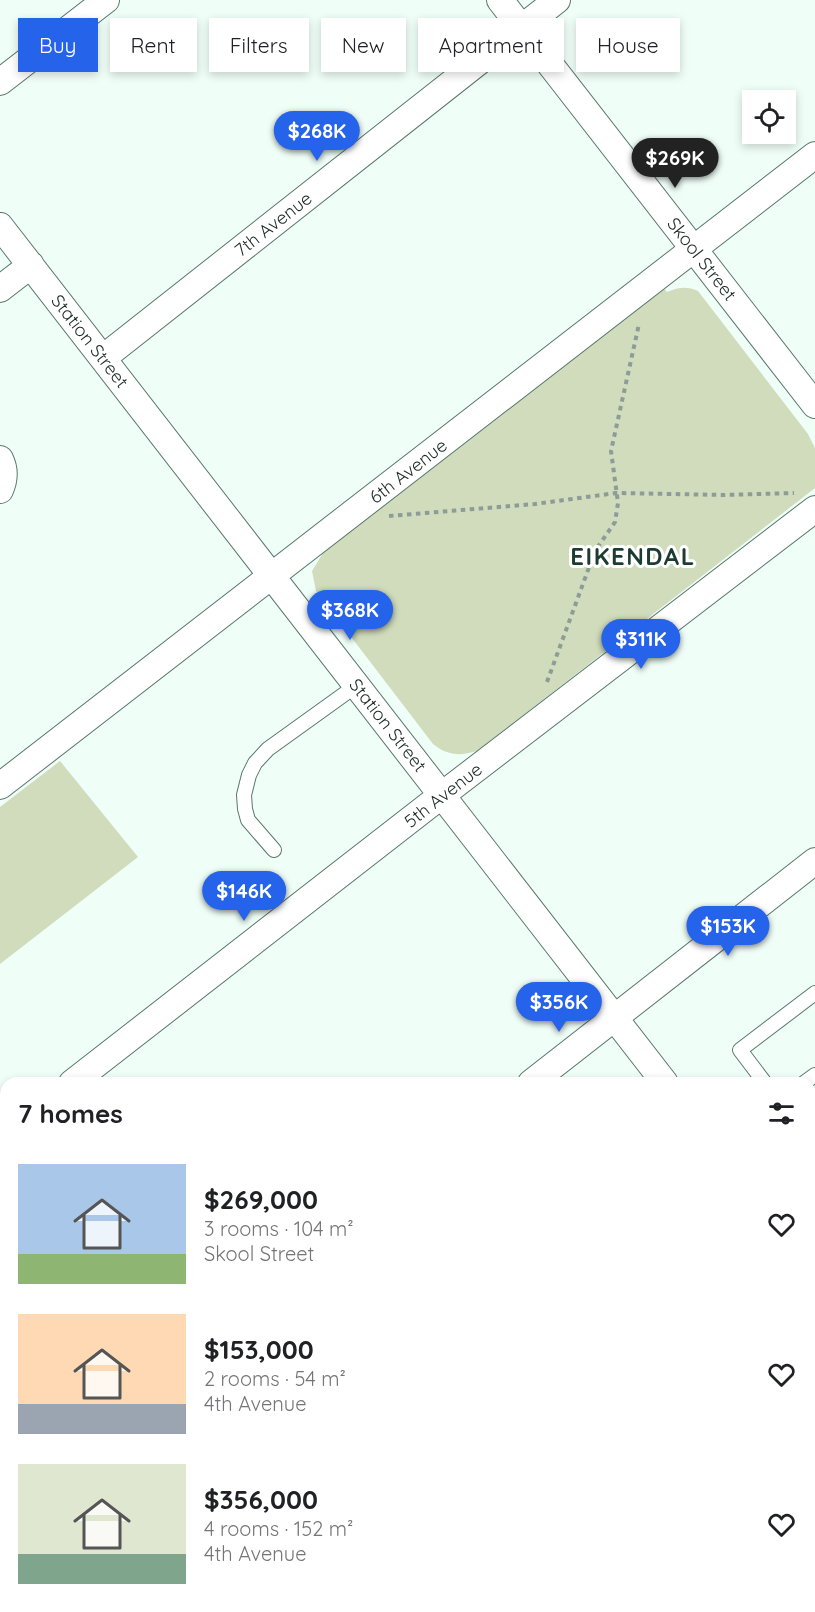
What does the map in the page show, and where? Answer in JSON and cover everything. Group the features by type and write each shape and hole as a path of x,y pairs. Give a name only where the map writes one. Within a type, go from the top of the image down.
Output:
{"street":[{"path":"0,82 106,0"},
{"name":"Skool Street","path":"500,0 514,18"},
{"name":"7th Avenue","path":"534,18 557,0"},
{"name":"7th Avenue","path":"103,358 466,72"},
{"name":"Skool Street","path":"556,72 815,405"},
{"name":"6th Avenue","path":"0,786 815,155"},
{"name":"Station Street","path":"0,226 660,1077"},
{"path":"0,289 30,265"},
{"path":"0,459 4,475 0,489"},
{"name":"5th Avenue","path":"80,1077 442,795 815,510"},
{"path":"539,1077 815,861"}],"lane":[{"path":"274,850 248,820 245,809 244,795 255,763 268,749 357,686"},
{"path":"760,1077 740,1050 815,993"}],"path":[{"path":"549,713 542,697 595,551 615,522 618,503 612,451 642,309 634,296"},
{"path":"362,508 376,517 535,504 616,493 725,495 798,493 815,510"}],"green space":[{"path":"663,287 667,292 683,288 698,291 808,434 815,448 815,488 477,751 460,754 444,751 433,744 316,591 312,571 326,548"},
{"path":"60,761 138,857 0,964 0,807"}],"district":[{"name":"EIKENDAL","path":"633,556"}]}
